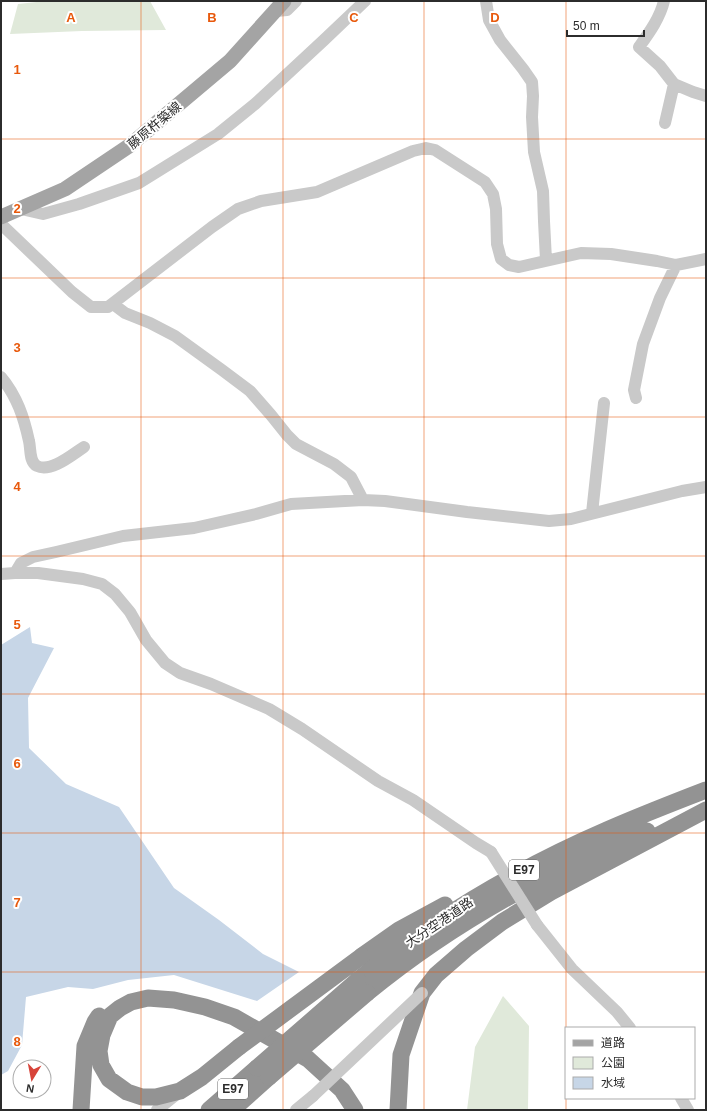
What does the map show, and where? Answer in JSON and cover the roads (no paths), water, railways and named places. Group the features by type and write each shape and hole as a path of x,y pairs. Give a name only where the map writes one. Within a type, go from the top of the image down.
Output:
{"highway":[{"name":"大分空港道路","path":"208,1110 263,1073 363,986 381,962 437,922 514,875 557,853 640,816 706,790"},
{"name":"大分空港道路","path":"363,986 393,971 442,937 520,890 567,866 631,837 706,806"},
{"path":"398,1110 402,1055 422,993 436,975 466,949 508,919 551,892 706,810"},
{"path":"354,1110 342,1090 308,1059 234,1017 205,1007 174,1000 148,998 132,1002 120,1008 110,1016 102,1035 99,1051 101,1065 109,1080 126,1092 142,1097 156,1097 180,1092 202,1078 239,1047 362,956 399,930 435,911 479,884 525,860 640,816"},
{"path":"81,1110 86,1046 95,1022 106,1005 127,993 136,990 154,988 184,993 219,1004 246,1015 312,1053 345,1081 365,1110"},
{"name":"大分空港道路","path":"232,1110 263,1073"}],"main road":[{"name":"藤原杵築線","path":"1,217 65,190 130,146 230,61 280,6"}],"street":[{"path":"280,6 287,10 296,1"},
{"path":"22,209 43,214 78,204 139,183 218,134 255,104 365,1"},
{"path":"486,1 489,20 500,40 532,82 534,152 543,191 546,260"},
{"path":"664,1 653,26 639,47 660,66 674,84 706,96"},
{"path":"665,124 674,84"},
{"path":"1,224 72,292 91,307 108,308 212,227 238,209 261,201 317,192 413,151 426,148 436,150 485,182 493,194 496,209 497,244 501,259 509,265 520,267 581,253 611,254 676,265 706,259"},
{"path":"636,398 634,390 644,344 660,298 676,265"},
{"path":"112,304 125,313 150,323 174,336 250,391 296,444 334,464 350,477 363,500"},
{"path":"1,377 16,398 30,442 31,459 37,466 55,466 84,447"},
{"path":"592,513 604,403"},
{"path":"15,573 21,563 33,556 123,536 194,528 256,514 291,504 363,500 385,501 549,521 571,518 682,491 706,487"},
{"path":"1,574 38,573 102,584 115,594 130,612 146,640 165,663 180,673 211,684 268,709 302,729 378,781 413,800 476,844 491,852 537,925 572,969 617,1012 629,1027"},
{"path":"296,1110 313,1096 422,993"},
{"path":"157,1110 180,1092"},
{"path":"682,1099 688,1110"}],"water":[{"path":"30,627 32,643 54,648 28,698 29,748 66,784 119,807 174,888 263,954 299,972 257,1001 174,975 128,980 93,989 68,987 26,997 22,1045 14,1059 12,1059 12,1064 8,1071 1,1075 1,645"}]}
